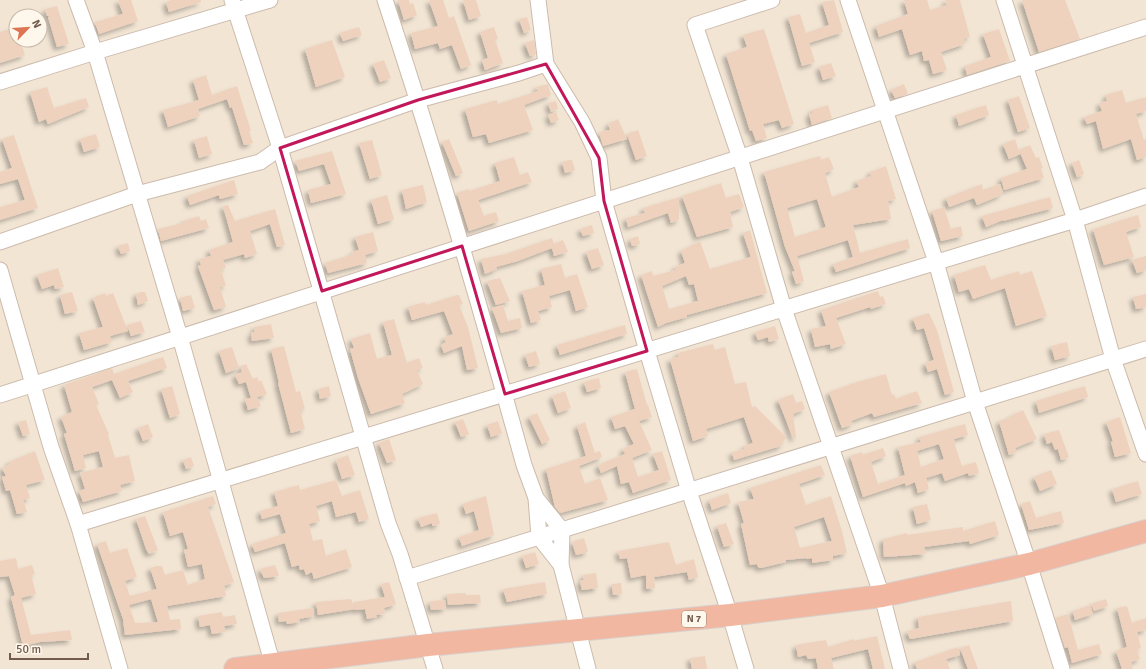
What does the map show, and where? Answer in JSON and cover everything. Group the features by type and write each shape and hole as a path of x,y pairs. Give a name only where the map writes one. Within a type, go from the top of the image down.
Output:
{"highway":[{"name":"N 7","path":"235,669 274,667 428,646 730,615 882,596 1029,564 1146,532"}],"street":[{"path":"76,0 95,52 180,337 274,667"},
{"path":"0,82 95,52 233,5 270,0"},
{"path":"384,0 418,100 505,394 524,465 536,498 540,537 561,565"},
{"path":"538,0 546,64 582,122 599,158 604,201 647,351 689,491 730,615 746,669"},
{"path":"772,0 695,25 740,158 784,309 882,596 901,669"},
{"path":"848,0 936,262 975,402 1062,669"},
{"path":"1004,0 1075,220 1113,359 1146,454"},
{"path":"233,5 280,148 388,523 408,578 435,669"},
{"path":"0,395 1146,27"},
{"path":"0,242 137,194 260,162 280,148 418,100 519,73 546,64"},
{"path":"78,524 1075,220 1146,196"},
{"path":"0,270 51,447 78,524 120,669"},
{"path":"408,578 1146,349"},
{"path":"536,498 562,530 561,565 588,669"}],"highlighted area":[{"path":"546,64 599,158 604,201 647,351 505,394 462,246 322,291 280,148 418,100"}],"shaded area":[{"path":"0,0 1146,0 1146,669 0,669"}],"building":[{"path":"118,0 131,0 138,21 99,34 95,22 123,14"},
{"path":"171,0 201,0 201,2 169,12 166,2"},
{"path":"398,0 409,0 410,4 413,3 417,15 404,20"},
{"path":"429,0 443,0 449,18 454,16 471,65 461,69 452,45 440,49 438,43 415,49 411,33 438,26"},
{"path":"463,0 476,0 481,16 469,20"},
{"path":"834,0 843,32 809,43 815,62 802,66 788,17 800,14 806,33 829,25 822,2"},
{"path":"904,0 927,0 930,10 947,5 945,0 960,0 970,37 964,38 965,44 941,52 947,70 933,74 929,60 924,61 922,51 910,55 902,29 879,37 876,26 908,14"},
{"path":"1022,0 1065,0 1080,39 1039,52"},
{"path":"57,6 69,44 57,47 48,17 51,16 48,16 48,8"},
{"path":"527,17 531,30 524,33 519,19"},
{"path":"359,27 362,35 343,41 340,33"},
{"path":"494,27 498,39 495,40 503,63 485,70 482,60 488,58 480,32"},
{"path":"764,29 794,124 782,128 779,120 763,124 767,138 756,141 752,130 750,131 726,54 747,47 743,35"},
{"path":"999,29 1010,61 967,75 965,66 991,57 983,34"},
{"path":"8,30 8,48 23,48 25,55 0,63 0,32"},
{"path":"332,40 345,77 316,87 305,49"},
{"path":"534,40 536,54 530,56 525,43"},
{"path":"384,60 391,78 380,82 373,64"},
{"path":"831,63 836,76 823,80 819,67"},
{"path":"206,75 212,95 237,86 251,131 249,131 253,143 244,145 232,107 230,108 227,99 198,109 200,116 168,127 163,110 199,100 193,80"},
{"path":"548,84 551,95 524,105 533,130 489,143 486,134 473,137 465,109 497,100 498,104 538,91 536,87"},
{"path":"904,84 908,94 895,98 891,90"},
{"path":"47,87 54,108 86,98 89,107 48,124 46,119 39,122 30,92"},
{"path":"1122,90 1126,103 1146,97 1146,111 1136,114 1144,140 1146,139 1146,157 1137,160 1131,139 1103,149 1096,121 1087,124 1084,117 1102,111 1099,103 1107,101 1106,95"},
{"path":"1019,96 1030,128 1018,132 1008,100"},
{"path":"556,101 558,109 551,112 548,103"},
{"path":"828,105 832,118 812,125 809,114 812,113 812,110"},
{"path":"986,105 989,115 959,126 956,115"},
{"path":"556,112 559,120 551,123 548,115"},
{"path":"618,119 627,139 603,146 599,132 610,130 608,124"},
{"path":"638,130 647,156 636,160 627,134"},
{"path":"96,134 100,147 84,152 80,139"},
{"path":"14,135 38,208 0,220 0,207 25,200 18,179 0,184 0,172 12,168 2,139"},
{"path":"207,136 212,154 199,158 194,140"},
{"path":"449,139 463,173 456,176 442,142"},
{"path":"1015,139 1020,154 1009,159 1003,144"},
{"path":"372,140 382,175 370,179 359,143"},
{"path":"1030,145 1036,158 1039,157 1043,168 1041,169 1044,178 1004,190 1001,178 1027,169 1019,150"},
{"path":"332,151 346,194 311,203 308,190 331,184 324,164 299,171 295,161"},
{"path":"820,156 821,160 829,157 834,169 825,173 832,197 859,187 856,181 871,176 870,172 886,166 896,199 888,201 891,219 853,225 860,253 908,239 910,248 836,272 833,264 853,257 848,240 797,256 804,281 796,284 792,272 795,271 785,247 764,172","holes":["817,199 826,227 795,237 787,208"]},
{"path":"514,157 520,175 528,172 532,182 478,200 484,216 496,212 499,221 469,231 457,193 469,189 469,191 500,181 495,163"},
{"path":"572,160 575,170 565,173 562,162"},
{"path":"1079,160 1084,174 1077,177 1072,163"},
{"path":"234,180 238,194 220,199 219,195 190,205 187,196"},
{"path":"721,183 726,198 739,194 744,207 730,212 733,227 697,237 682,196"},
{"path":"982,184 983,190 1000,184 1003,192 999,196 977,205 974,198 949,207 946,198"},
{"path":"423,185 427,202 406,209 402,190"},
{"path":"387,195 394,219 378,224 371,200"},
{"path":"679,197 679,220 671,223 668,213 628,227 626,218 645,213 643,208"},
{"path":"1050,197 1053,208 1003,220 986,227 982,216"},
{"path":"228,205 235,221 275,209 285,245 277,247 270,224 250,231 257,254 245,258 244,254 223,260 226,268 221,269 226,286 220,287 226,307 214,310 198,266 201,265 199,259 211,256 209,250 233,242 223,206"},
{"path":"944,207 951,229 961,226 963,236 941,241 932,211"},
{"path":"1138,215 1141,227 1126,232 1134,257 1104,265 1093,229"},
{"path":"199,216 201,221 206,219 209,228 161,241 158,229 183,223 183,221"},
{"path":"592,225 594,233 583,236 580,229"},
{"path":"750,230 767,293 687,315 687,317 658,327 641,275 652,271 653,276 676,270 675,267 685,263 681,251 700,241 710,269 751,257 743,233","holes":["686,276 689,285 694,284 698,301 669,309 662,286"]},
{"path":"373,232 378,251 365,255 367,263 328,273 325,263 353,254 352,252 359,250 355,237"},
{"path":"638,236 640,244 632,246 630,239"},
{"path":"552,238 554,244 563,240 568,252 554,256 552,248 518,261 496,267 497,269 485,274 481,259 506,254"},
{"path":"128,243 130,251 121,254 118,246"},
{"path":"598,248 604,265 592,269 586,252"},
{"path":"1146,256 1146,270 1137,273 1132,260"},
{"path":"561,264 565,278 577,274 588,307 576,311 570,290 549,296 552,307 538,311 541,320 531,323 522,291 545,285 541,269"},
{"path":"985,265 991,280 1019,271 1020,275 1032,271 1047,316 1016,326 1005,288 973,299 969,289 959,292 954,275"},
{"path":"58,268 64,287 55,289 54,285 42,289 37,275"},
{"path":"500,278 510,301 496,305 487,281"},
{"path":"878,291 880,297 883,296 886,304 871,309 870,307 836,318 846,344 831,349 830,344 815,347 811,329 826,326 821,310"},
{"path":"72,292 78,311 65,314 60,295"},
{"path":"145,292 148,301 138,305 136,294"},
{"path":"105,293 106,296 113,293 128,331 110,336 112,342 84,350 79,333 103,327 93,298"},
{"path":"1146,294 1146,307 1136,309 1133,297"},
{"path":"191,295 195,308 183,311 180,298"},
{"path":"459,295 463,304 459,305 468,327 478,368 467,370 462,346 444,353 441,345 446,342 444,338 453,334 444,311 412,320 408,307 425,302 426,305"},
{"path":"503,305 508,321 520,318 522,328 501,333 492,308"},
{"path":"929,313 937,330 954,392 945,395 937,369 928,372 925,363 934,360 924,328 917,330 913,318"},
{"path":"394,319 407,363 419,358 423,368 417,370 423,384 402,394 405,403 371,414 358,378 350,349 354,348 351,339 370,333 377,359 392,355 383,322"},
{"path":"141,321 145,332 131,336 127,325"},
{"path":"271,324 274,338 252,341 251,333 255,332 254,327"},
{"path":"625,325 627,334 560,355 557,345"},
{"path":"775,326 779,339 769,342 768,337 758,340 755,332"},
{"path":"1067,342 1070,356 1055,360 1051,346"},
{"path":"713,344 715,350 725,347 735,384 746,382 752,407 755,406 786,437 781,446 734,460 732,452 744,449 744,446 753,443 744,417 706,429 708,436 693,441 670,359 678,357 678,353"},
{"path":"284,346 296,392 300,391 305,409 300,410 305,429 291,433 271,349"},
{"path":"232,347 239,368 226,373 219,351"},
{"path":"536,351 540,364 529,367 525,355"},
{"path":"163,357 167,368 128,381 133,392 120,398 112,380 92,387 99,404 96,405 109,434 108,435 115,458 129,455 135,481 120,485 122,491 83,502 79,491 85,489 80,473 103,467 99,451 83,455 86,468 75,471 64,434 67,433 61,417 72,412 64,385 112,368 114,374"},
{"path":"246,364 253,379 257,377 259,382 261,380 267,394 257,397 261,406 248,410 245,399 251,398 246,382 239,384 235,375 242,372 241,366"},
{"path":"637,369 652,417 639,421 652,450 632,458 638,477 659,470 653,454 662,451 671,480 633,493 629,482 621,484 617,466 601,473 598,465 625,454 623,449 634,444 625,426 615,429 611,417 635,409 625,372"},
{"path":"886,374 892,395 894,394 896,399 917,391 922,403 874,417 872,413 851,421 853,424 842,428 829,392"},
{"path":"599,378 601,388 587,392 584,382"},
{"path":"172,386 180,414 170,418 161,389"},
{"path":"329,386 331,396 320,399 318,389"},
{"path":"1085,386 1088,397 1039,413 1036,401"},
{"path":"565,391 571,408 558,413 552,396"},
{"path":"793,394 796,403 802,401 805,409 793,414 796,438 793,438 778,400"},
{"path":"1023,410 1037,439 1015,448 1017,452 1009,455 999,421 1011,417"},
{"path":"537,413 550,440 542,444 529,417"},
{"path":"1120,417 1131,453 1115,457 1111,442 1113,441 1106,422"},
{"path":"463,419 469,434 461,437 455,422"},
{"path":"26,420 30,434 23,436 18,422"},
{"path":"498,421 502,433 491,437 487,425"},
{"path":"585,422 595,453 600,451 602,457 579,466 585,484 600,478 608,500 560,513 555,507 546,469 586,456 577,426"},
{"path":"148,424 153,437 143,441 138,428"},
{"path":"965,424 968,435 954,439 956,448 962,466 976,462 979,473 969,476 968,473 945,481 942,473 926,478 929,489 918,493 915,482 906,486 905,483 863,497 850,456 862,452 863,455 883,448 886,456 871,462 878,484 905,475 898,447 921,442 919,437","holes":["939,444 944,459 921,467 917,451"]},
{"path":"1059,430 1069,457 1061,460 1058,449 1055,450 1052,442 1047,444 1044,434"},
{"path":"389,439 396,460 387,463 379,443"},
{"path":"35,451 45,480 26,485 30,498 23,500 27,512 17,514 10,490 6,491 2,477 6,476 2,468 10,464 9,462"},
{"path":"348,455 355,475 342,479 336,460"},
{"path":"191,457 194,466 186,469 183,460"},
{"path":"821,465 825,475 799,484 806,505 831,496 847,553 833,556 833,560 812,563 812,558 806,558 786,560 786,562 761,568 758,567 757,564 750,565 741,524 744,523 738,502 754,499 750,488","holes":["824,517 832,541 800,548 794,527"]},
{"path":"1051,470 1057,484 1040,491 1034,477"},
{"path":"336,480 342,496 360,490 369,519 359,522 356,512 336,517 332,501 316,506 320,521 309,524 313,541 322,539 326,556 346,549 352,567 314,579 312,572 306,575 304,569 300,570 299,565 292,567 285,543 255,552 252,544 286,533 280,514 262,519 260,511 278,506 274,492 299,485 300,490"},
{"path":"1138,481 1142,494 1116,502 1112,489"},
{"path":"728,493 731,503 712,510 709,500"},
{"path":"213,496 216,504 208,507 234,582 224,586 226,596 167,606 170,620 180,619 181,629 125,635 123,619 97,544 106,541 110,553 127,548 137,577 125,581 130,596 157,589 150,568 157,566 162,566 165,575 183,570 188,585 205,579 202,564 188,567 184,550 188,549 183,532 170,536 163,512","holes":["151,599 158,622 135,623 129,605"]},
{"path":"486,496 494,535 462,546 459,537 479,530 474,511 466,514 463,504"},
{"path":"1030,501 1036,518 1061,511 1064,523 1029,530 1021,504"},
{"path":"927,504 931,520 917,524 913,507"},
{"path":"437,513 440,524 432,526 432,523 421,527 418,518"},
{"path":"145,516 158,550 149,554 136,519"},
{"path":"995,521 999,535 970,544 969,541 924,547 926,554 884,557 883,539 907,533 907,535 963,527 963,531"},
{"path":"726,523 734,544 724,547 717,526"},
{"path":"584,538 588,552 576,555 572,542"},
{"path":"669,542 676,565 694,559 698,577 689,580 687,572 654,577 655,588 646,589 646,575 631,578 627,558 620,559 618,551"},
{"path":"535,552 539,564 526,568 522,556"},
{"path":"16,558 18,569 32,565 35,574 31,575 36,594 21,598 31,635 70,630 72,640 40,642 23,646 11,597 15,595 9,576 0,577 0,561"},
{"path":"275,565 279,576 264,578 260,569"},
{"path":"596,573 598,588 582,590 580,581 584,580 583,575"},
{"path":"389,582 396,604 384,608 385,614 376,615 377,617 367,619 365,609 355,610 354,602 385,597 381,584"},
{"path":"545,582 547,594 507,602 503,589"},
{"path":"621,583 622,594 613,595 612,584"},
{"path":"466,593 466,595 480,595 481,603 448,605 447,594"},
{"path":"351,599 355,609 318,615 316,602"},
{"path":"1106,599 1108,606 1094,611 1091,604"},
{"path":"445,600 446,609 431,610 430,601"},
{"path":"1011,601 1013,621 910,639 907,631 919,628 918,617"},
{"path":"1090,605 1093,614 1075,620 1073,611"},
{"path":"1127,606 1132,623 1146,618 1146,630 1137,632 1141,648 1137,649 1140,659 1131,662 1133,669 1122,669 1116,651 1127,647 1117,608"},
{"path":"313,608 314,616 299,619 300,622 287,624 286,621 279,622 278,613"},
{"path":"222,612 223,617 235,615 237,624 224,626 225,632 212,634 210,625 200,627 198,616"},
{"path":"1068,614 1078,650 1099,644 1102,654 1072,663 1068,647 1065,648 1055,618"},
{"path":"877,636 885,669 873,669 868,649 831,658 834,669 818,669 816,658 808,659 806,655 798,657 796,645 826,640 828,647 854,639 854,641"},
{"path":"969,645 978,669 968,669 960,648"},
{"path":"958,647 960,655 946,659 950,669 917,669 915,662"},
{"path":"705,656 707,669 692,669 690,658"}]}
